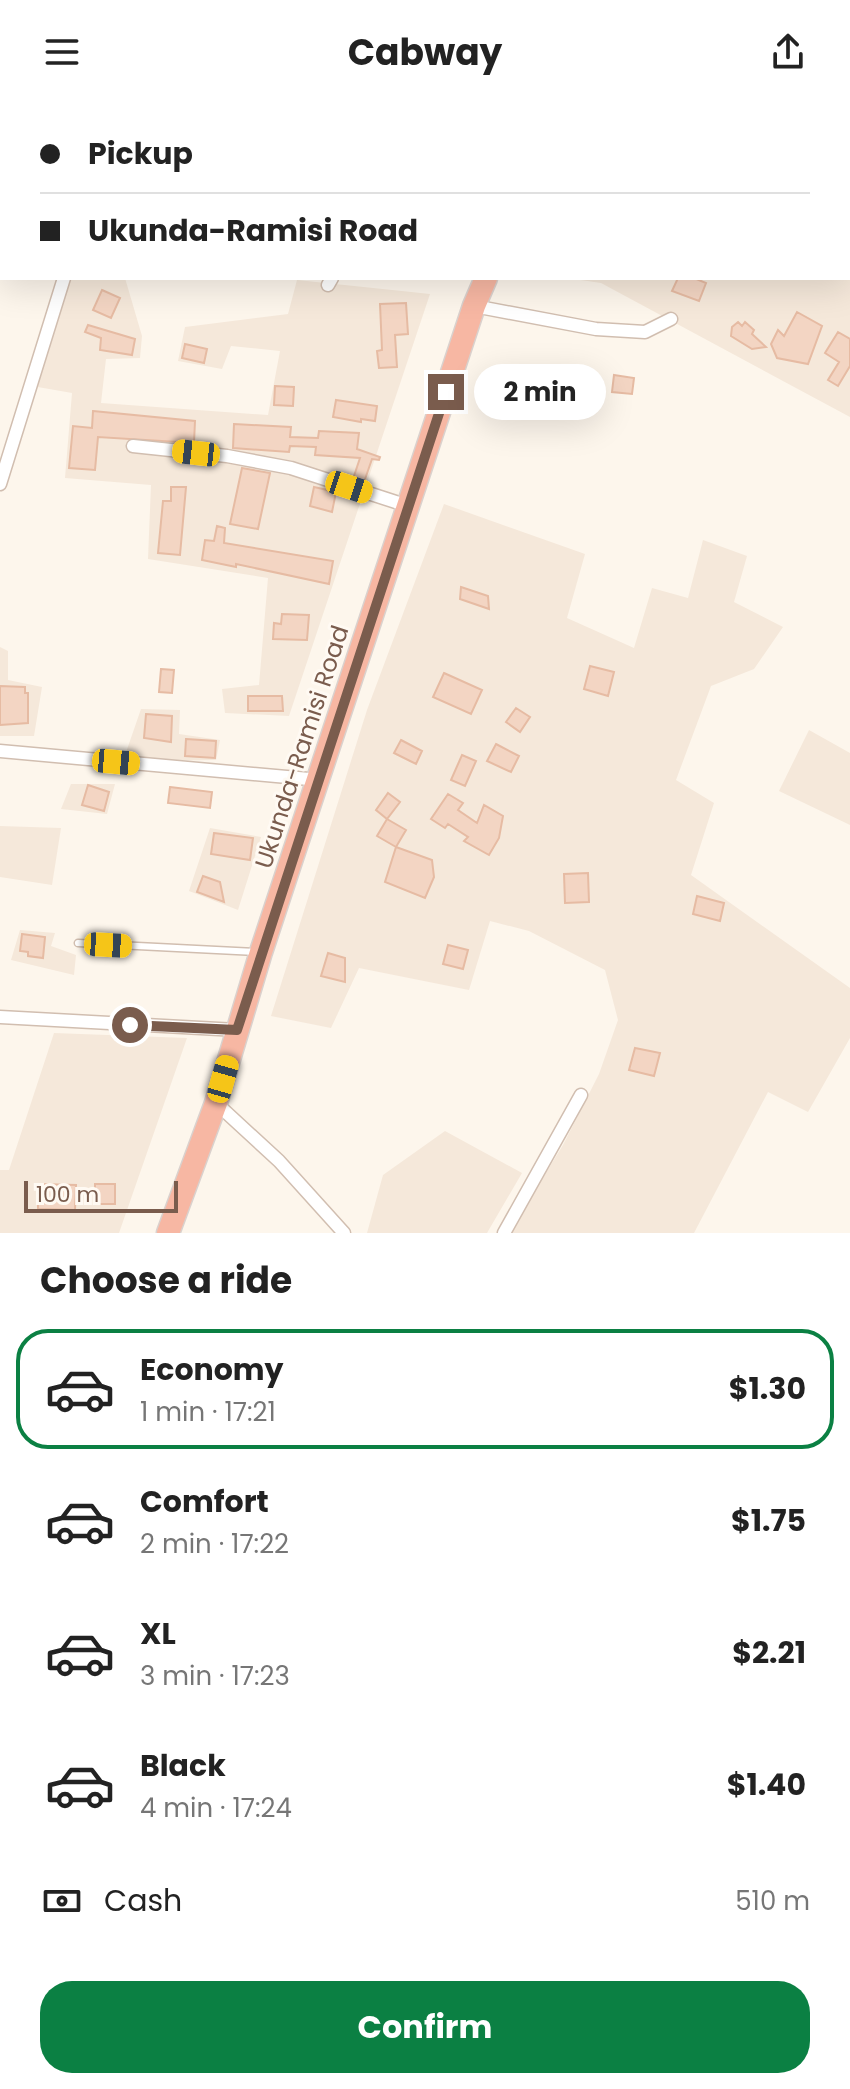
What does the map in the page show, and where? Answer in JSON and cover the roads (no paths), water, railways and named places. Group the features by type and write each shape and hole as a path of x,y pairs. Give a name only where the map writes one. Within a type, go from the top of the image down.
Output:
{"highway":[{"name":"Ukunda-Ramisi Road","path":"168,1233 216,1103 261,952 485,280"}],"street":[{"path":"0,484 63,280"},
{"path":"474,306 596,329 645,332 671,319"},
{"path":"133,446 227,456 291,468 408,506"},
{"path":"0,751 320,780"},
{"path":"0,1017 237,1030"},
{"path":"504,1233 581,1095"},
{"path":"216,1103 292,1174 344,1233"}],"lane":[{"path":"78,943 261,952"}]}
